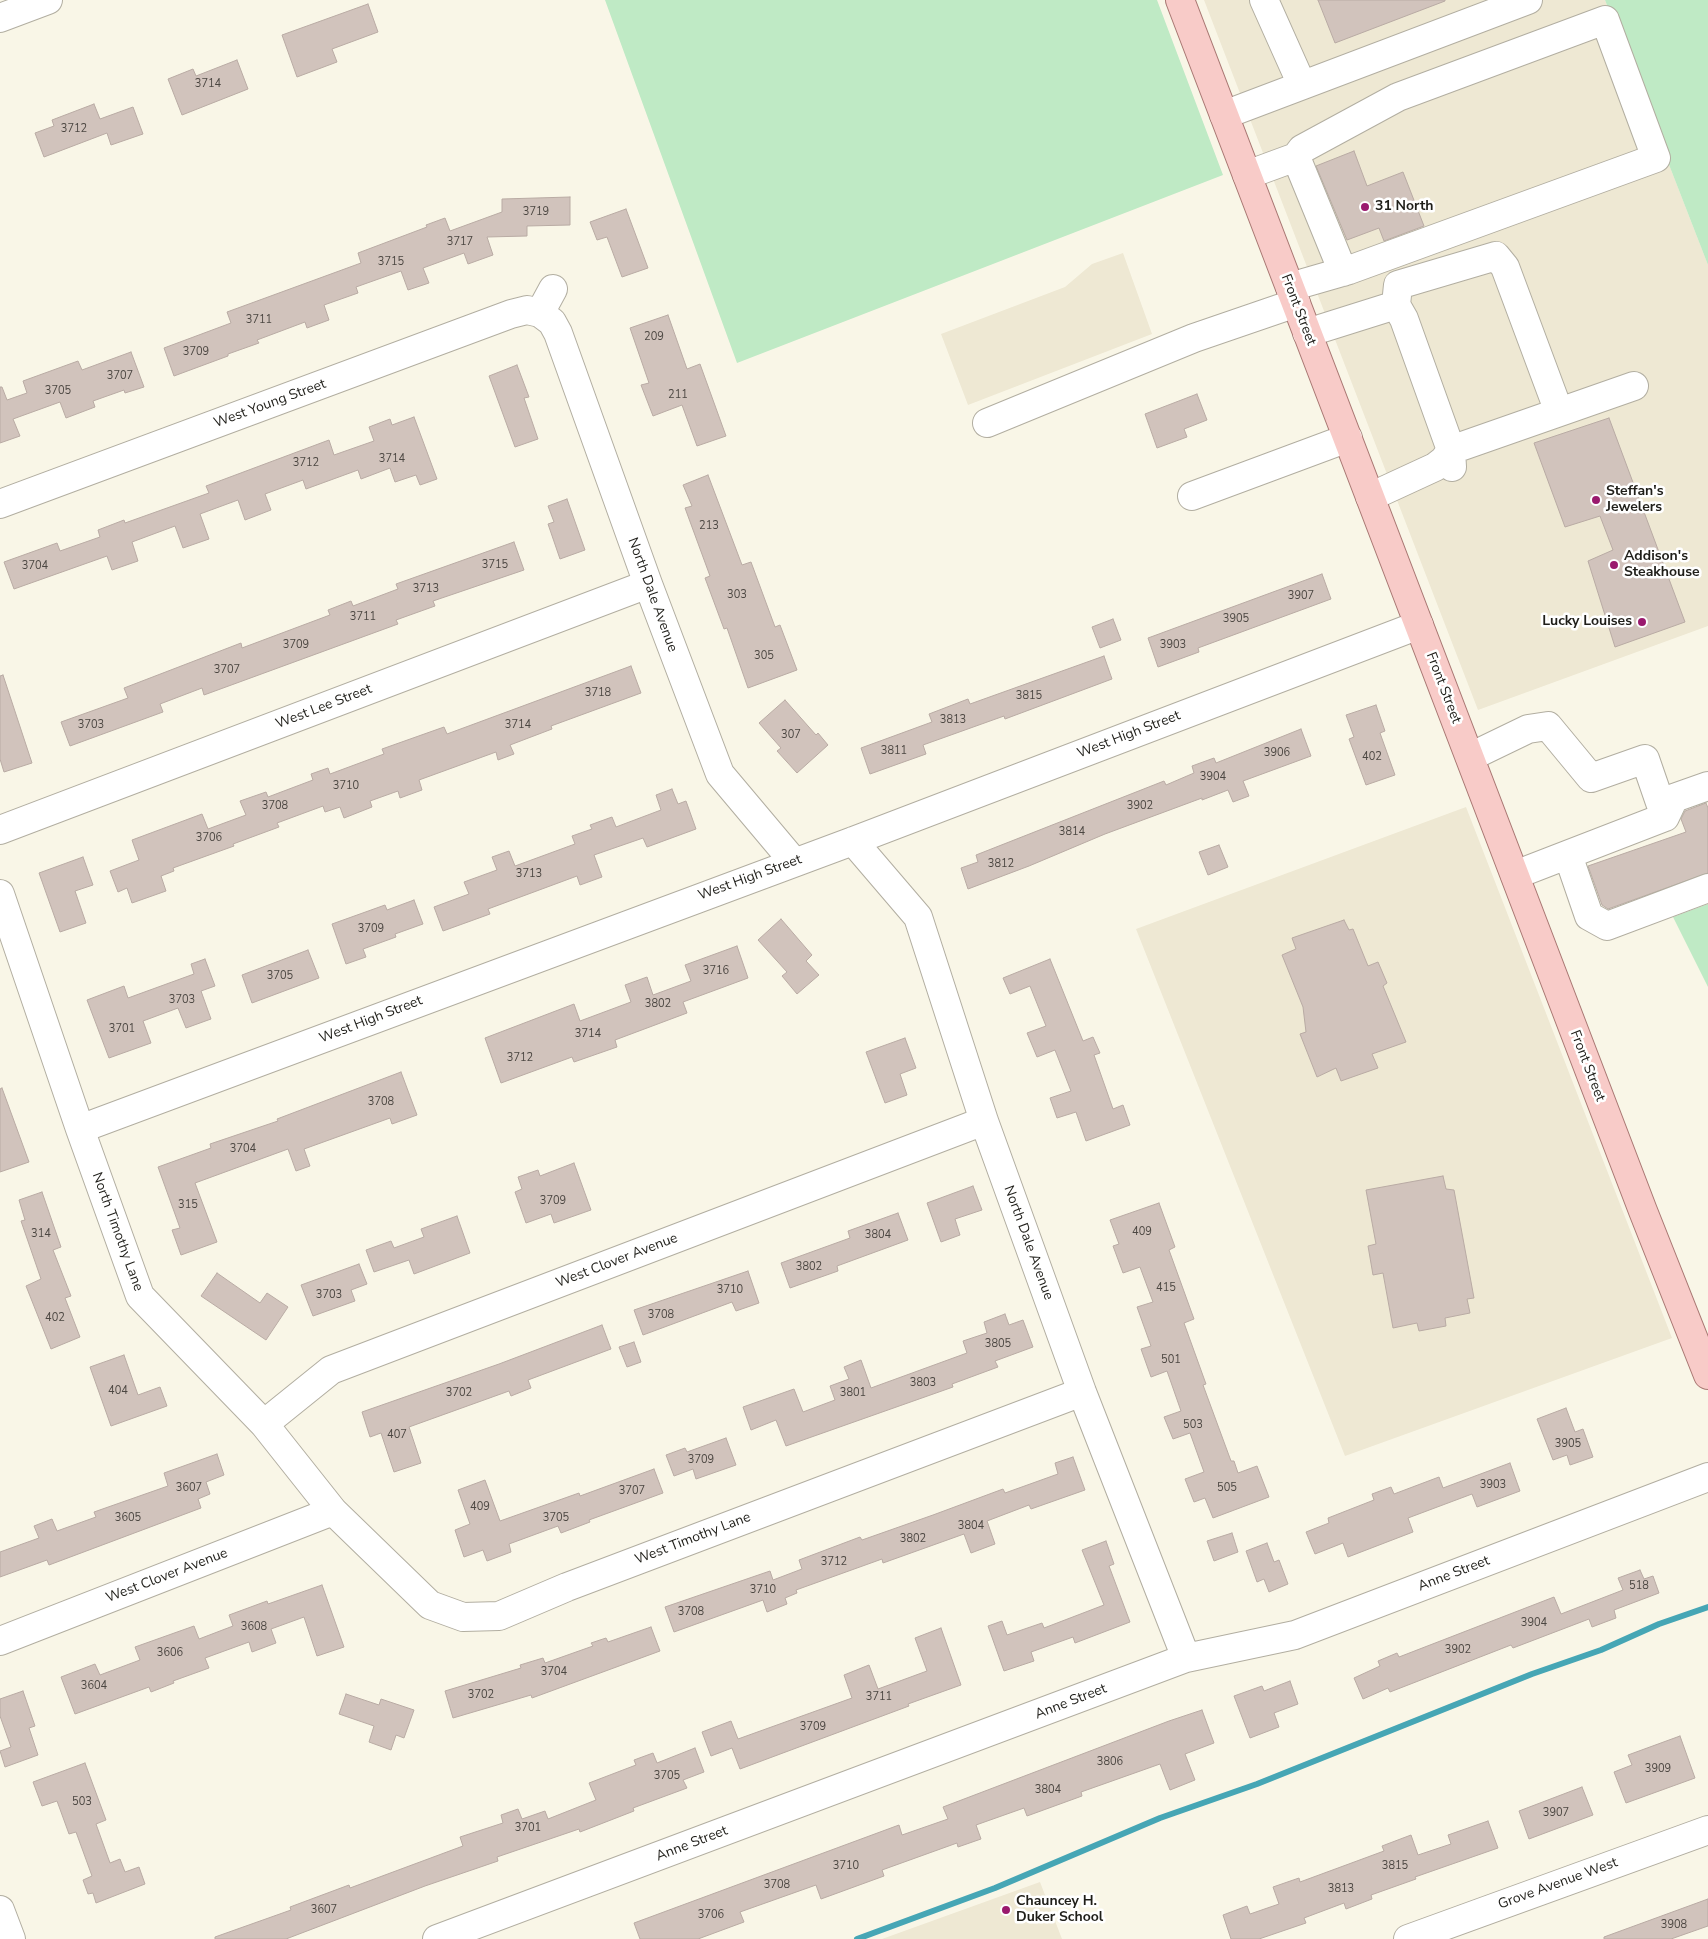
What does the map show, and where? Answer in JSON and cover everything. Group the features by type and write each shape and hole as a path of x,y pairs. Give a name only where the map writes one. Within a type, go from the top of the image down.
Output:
{"main road":[{"name":"Front Street","path":"1180,0 1642,1211 1708,1375"}],"street":[{"path":"0,18 48,0"},
{"path":"1264,0 1302,85"},
{"path":"1224,115 1528,0"},
{"path":"988,423 1194,338 1343,272 1656,158 1605,20 1398,97 1302,149 1296,157 1247,176"},
{"path":"1296,157 1343,272"},
{"path":"1452,459 1404,319 1396,305 1398,285 1496,256 1505,267 1559,412"},
{"name":"West Young Street","path":"0,504 511,314 527,310 546,301"},
{"name":"North Dale Avenue","path":"546,301 648,584 720,774 794,862"},
{"path":"1307,333 1396,305"},
{"path":"1370,497 1435,467 1444,460 1452,459 1559,412 1634,386"},
{"path":"1192,496 1348,438"},
{"name":"West Lee Street","path":"0,830 648,584"},
{"name":"West High Street","path":"80,1129 853,841 1419,625"},
{"path":"1470,757 1528,729 1548,726 1590,778 1644,759 1664,817"},
{"path":"1514,875 1664,817 1674,798 1708,786"},
{"name":"North Dale Avenue","path":"853,841 918,917 984,1121 1082,1392 1186,1658"},
{"path":"1568,855 1589,916 1607,926 1708,888"},
{"name":"North Timothy Lane","path":"0,894 80,1129 140,1296 264,1424 333,1511"},
{"name":"West Clover Avenue","path":"264,1424 331,1370 984,1121"},
{"name":"West Timothy Lane","path":"333,1511 430,1605 463,1617 499,1616 567,1587 1082,1392"},
{"name":"Anne Street","path":"437,1939 1186,1658 1295,1634 1708,1477"},
{"name":"West Clover Avenue","path":"0,1641 333,1511"},
{"name":"Grove Avenue West","path":"1408,1939 1708,1830"},
{"path":"0,1910 11,1939"}],"shaded area":[{"path":"1204,0 1605,0 1708,265 1708,626 1478,710"},
{"path":"1123,253 1152,334 968,405 941,334 1065,287 1092,264"},
{"path":"1466,807 1672,1338 1345,1456 1136,929"},
{"name":"Chauncey H. Duker School","path":"1040,1882 1062,1939 882,1939"}],"green space":[{"path":"605,0 1157,0 1223,175 737,363"},
{"path":"1605,0 1708,0 1708,265"},
{"path":"1708,904 1708,987 1673,917"}],"building":[{"path":"1318,0 1445,0 1445,1 1335,43"},
{"path":"368,4 378,32 332,49 337,62 297,77 282,35"},
{"path":"237,60 248,89 182,115 168,79 193,69 196,76"},
{"path":"94,104 100,119 133,107 143,134 111,145 107,133 44,157 35,133 54,126 52,120"},
{"path":"1354,151 1367,186 1403,172 1424,226 1384,241 1379,228 1347,240 1316,166"},
{"path":"570,197 570,225 527,226 527,236 487,237 493,255 468,264 464,253 423,268 429,283 408,290 401,271 356,287 358,293 324,305 329,320 307,328 305,322 257,340 259,343 228,354 228,356 174,376 164,348 231,323 227,312 361,263 358,253 427,227 426,225 445,218 450,231 502,212 502,199"},
{"path":"626,209 648,268 622,277 607,237 597,240 590,222"},
{"path":"668,315 687,369 700,364 726,436 697,446 682,405 653,416 641,385 649,383 630,328"},
{"path":"131,352 144,387 125,393 124,390 93,401 95,407 66,418 60,402 13,419 20,436 0,443 0,387 2,387 7,400 27,393 23,381 78,361 82,370"},
{"path":"517,365 529,397 524,398 538,439 515,447 489,376"},
{"path":"1197,394 1207,420 1184,429 1187,437 1157,448 1145,414"},
{"path":"414,417 437,479 420,485 416,475 395,482 390,468 361,479 358,470 306,489 303,480 265,494 271,510 245,520 238,500 200,514 209,539 183,548 175,526 132,542 138,561 112,570 107,556 14,589 4,562 57,543 60,551 100,537 98,530 124,520 125,523 209,493 206,486 329,440 334,455 374,441 369,427 390,419 392,425"},
{"path":"1609,418 1685,622 1615,647 1588,561 1613,550 1600,516 1565,527 1534,443"},
{"path":"708,475 742,565 751,562 775,627 780,625 797,670 748,688 727,628 724,629 705,578 710,576 685,508 692,506 683,485"},
{"path":"567,499 585,550 560,559 548,524 554,522 548,506"},
{"path":"514,542 524,570 433,601 435,606 396,620 398,624 204,695 202,688 160,704 163,712 70,746 61,722 128,698 124,688 241,643 242,648 330,615 328,610 351,601 353,606 398,589 396,584"},
{"path":"1322,574 1331,599 1198,648 1199,652 1158,667 1148,638"},
{"path":"1113,619 1121,640 1100,648 1092,627"},
{"path":"1104,656 1112,679 1005,719 1004,716 923,745 926,754 870,774 861,748 932,722 929,714 968,699 970,704"},
{"path":"631,666 641,693 551,726 552,729 510,745 514,754 498,760 496,752 419,780 422,790 400,798 398,791 370,801 372,807 344,818 340,807 325,812 323,806 277,823 279,827 173,868 174,871 161,876 166,891 132,903 127,888 118,892 110,871 139,860 132,840 202,814 208,829 246,815 240,801 266,792 268,797 313,780 311,774 328,768 330,774 384,754 382,749 444,727 447,734"},
{"path":"3,675 32,763 4,772 0,759 0,676"},
{"path":"785,700 816,735 818,733 828,745 797,773 777,751 781,748 759,723"},
{"path":"1376,705 1385,731 1380,733 1395,775 1366,785 1349,739 1354,737 1346,715"},
{"path":"1301,729 1311,756 1243,781 1249,796 1233,802 1228,790 1202,800 1202,798 1105,834 968,889 961,868 978,862 976,855 1164,781 1166,785 1194,773 1192,766 1214,758 1216,763"},
{"path":"672,789 678,804 686,801 696,829 647,847 643,838 594,855 602,877 580,885 577,876 488,909 490,914 443,931 434,907 469,894 464,882 497,870 492,857 509,851 515,866 575,844 572,836 592,829 590,825 612,817 616,827 661,810 656,795"},
{"path":"1706,803 1708,808 1708,873 1608,909 1602,905 1588,866 1686,832 1681,819 1685,811"},
{"path":"1219,845 1228,867 1208,875 1199,852"},
{"path":"83,857 93,885 75,891 86,923 60,932 39,873"},
{"path":"414,900 423,924 395,934 396,937 363,949 366,957 346,964 332,924 385,905 387,910"},
{"path":"781,919 812,955 806,961 819,975 797,994 782,976 787,972 758,940"},
{"path":"1344,920 1349,930 1353,929 1368,966 1378,962 1387,983 1383,986 1406,1042 1372,1054 1378,1068 1341,1081 1336,1068 1317,1077 1300,1034 1306,1032 1303,1007 1282,955 1296,949 1292,938"},
{"path":"737,946 748,978 683,1002 687,1013 615,1040 617,1047 574,1062 572,1057 501,1083 485,1038 574,1004 580,1021 631,1002 625,985 647,977 653,995 691,981 685,965"},
{"path":"308,950 319,978 252,1003 242,975"},
{"path":"205,959 215,986 201,991 211,1019 186,1028 178,1008 143,1021 151,1043 109,1058 87,1000 124,986 128,998 194,974 191,964"},
{"path":"1050,959 1083,1041 1093,1037 1100,1053 1094,1055 1113,1109 1123,1105 1130,1125 1086,1141 1076,1112 1057,1118 1050,1098 1071,1091 1055,1050 1037,1057 1027,1033 1046,1026 1030,986 1010,994 1003,978"},
{"path":"905,1038 916,1068 900,1074 907,1095 885,1103 866,1052"},
{"path":"401,1072 417,1115 392,1124 390,1118 304,1149 310,1166 296,1171 288,1149 195,1183 217,1242 181,1255 172,1230 180,1228 158,1167 211,1148 210,1144 278,1121 277,1119"},
{"path":"2,1088 29,1162 0,1172 0,1089"},
{"path":"574,1163 591,1210 554,1223 551,1214 526,1223 515,1192 522,1189 518,1177 538,1170 540,1176"},
{"path":"1443,1176 1446,1189 1454,1190 1474,1298 1467,1299 1470,1313 1445,1318 1446,1326 1419,1331 1417,1323 1393,1328 1383,1273 1373,1275 1368,1246 1376,1244 1366,1190"},
{"path":"973,1186 982,1210 955,1219 960,1235 941,1242 927,1203"},
{"path":"42,1192 61,1247 53,1250 71,1296 65,1298 80,1337 51,1349 26,1286 41,1279 21,1221 25,1220 19,1200"},
{"path":"1159,1203 1175,1247 1169,1250 1194,1319 1184,1323 1206,1384 1203,1385 1231,1461 1234,1461 1238,1473 1257,1466 1269,1497 1213,1518 1205,1498 1194,1502 1185,1479 1204,1472 1190,1433 1173,1439 1164,1417 1181,1411 1167,1371 1151,1377 1141,1349 1151,1346 1137,1307 1153,1302 1140,1267 1123,1273 1113,1246 1119,1244 1110,1220"},
{"path":"898,1213 908,1240 837,1266 838,1271 790,1288 781,1263 850,1238 848,1231"},
{"path":"457,1216 470,1253 414,1274 409,1260 374,1272 366,1250 391,1241 394,1248 424,1237 421,1229"},
{"path":"359,1264 367,1284 351,1290 355,1301 313,1316 301,1285"},
{"path":"748,1271 759,1303 736,1311 732,1302 643,1335 634,1310"},
{"path":"217,1273 260,1303 267,1293 288,1307 266,1340 201,1296"},
{"path":"1005,1314 1009,1325 1023,1320 1033,1347 995,1361 998,1367 952,1384 953,1387 786,1446 776,1420 751,1430 743,1407 794,1389 803,1412 835,1400 830,1386 849,1379 844,1367 861,1360 871,1388 967,1353 963,1341 987,1333 984,1322"},
{"path":"602,1325 611,1349 528,1380 531,1388 511,1396 509,1391 409,1427 421,1463 394,1472 381,1433 370,1437 362,1412 499,1364"},
{"path":"634,1342 641,1362 627,1367 619,1347"},
{"path":"124,1355 138,1395 160,1387 167,1406 111,1426 90,1367"},
{"path":"1566,1408 1575,1432 1583,1429 1593,1457 1570,1465 1567,1455 1553,1460 1537,1419"},
{"path":"726,1438 736,1465 696,1479 693,1469 674,1476 666,1455 685,1448 687,1452"},
{"path":"217,1454 224,1475 206,1482 210,1494 198,1499 201,1508 49,1565 47,1560 0,1577 0,1552 39,1538 34,1526 52,1519 57,1531 96,1517 94,1512 168,1486 164,1473"},
{"path":"1073,1457 1085,1490 1031,1509 1029,1505 987,1521 995,1544 971,1553 964,1534 883,1563 882,1559 796,1590 797,1593 785,1598 787,1604 767,1612 763,1600 674,1632 665,1607 770,1571 773,1580 802,1569 799,1560 860,1537 862,1540 1003,1489 1005,1493 1058,1474 1055,1463"},
{"path":"1510,1463 1520,1491 1477,1507 1472,1494 1408,1518 1413,1532 1348,1557 1343,1543 1315,1554 1306,1532 1329,1523 1328,1518 1374,1500 1372,1494 1391,1487 1394,1494 1439,1477 1443,1488"},
{"path":"654,1469 663,1493 589,1520 590,1522 561,1533 558,1526 509,1544 511,1552 487,1561 483,1550 464,1557 455,1530 470,1524 458,1490 485,1480 500,1521 579,1493 580,1496"},
{"path":"1232,1533 1238,1552 1214,1561 1207,1541"},
{"path":"1106,1541 1114,1564 1109,1566 1130,1622 1075,1643 1073,1637 1031,1652 1034,1661 1004,1671 988,1626 1002,1621 1007,1635 1042,1623 1044,1628 1104,1605 1082,1550"},
{"path":"1267,1543 1274,1562 1279,1560 1288,1584 1269,1592 1264,1579 1257,1582 1246,1551"},
{"path":"1640,1570 1644,1579 1653,1576 1659,1593 1614,1610 1616,1618 1592,1627 1589,1619 1513,1648 1511,1645 1390,1692 1388,1688 1363,1699 1354,1678 1380,1666 1378,1661 1397,1653 1399,1657 1554,1597 1561,1614 1623,1590 1618,1578"},
{"path":"322,1585 344,1647 317,1656 304,1617 271,1629 276,1643 252,1652 249,1642 205,1658 209,1668 173,1681 174,1683 151,1692 149,1687 75,1714 61,1677 95,1664 100,1675 140,1660 135,1647 194,1626 199,1639 233,1626 229,1615 267,1601 268,1604"},
{"path":"651,1627 660,1651 532,1698 531,1695 453,1718 445,1691 521,1668 520,1665 543,1658 545,1663 593,1646 591,1643 606,1638 608,1642"},
{"path":"941,1628 961,1685 740,1769 732,1748 711,1756 702,1732 731,1721 738,1739 852,1698 844,1675 869,1665 878,1689 927,1671 915,1638"},
{"path":"1290,1681 1298,1704 1274,1713 1279,1727 1250,1738 1234,1696 1262,1686 1264,1691"},
{"path":"23,1691 35,1726 29,1728 38,1755 5,1767 0,1751 11,1747 0,1716 0,1699"},
{"path":"346,1694 379,1705 381,1699 414,1710 404,1738 396,1735 391,1750 369,1742 374,1726 339,1714"},
{"path":"1202,1710 1214,1743 1185,1754 1195,1780 1170,1790 1160,1764 1081,1792 1082,1796 1027,1816 1024,1808 976,1825 981,1839 958,1847 957,1843 882,1870 884,1876 821,1899 816,1885 740,1912 744,1922 698,1939 640,1939 634,1923 899,1825 902,1835 948,1819 943,1807"},
{"path":"1680,1736 1695,1778 1626,1803 1614,1772 1632,1765 1628,1755"},
{"path":"695,1748 704,1772 683,1780 687,1788 633,1808 634,1811 580,1832 579,1829 497,1857 498,1861 425,1886 286,1939 215,1939 215,1937 291,1910 290,1907 349,1885 350,1888 463,1846 460,1837 503,1823 501,1815 518,1809 522,1819 545,1811 548,1819 596,1800 589,1783 636,1765 634,1760 653,1753 657,1763"},
{"path":"85,1763 106,1820 96,1824 110,1863 120,1859 125,1872 139,1867 145,1884 96,1903 93,1893 88,1894 83,1880 92,1876 76,1832 69,1834 57,1801 42,1806 33,1782"},
{"path":"1582,1787 1593,1815 1529,1839 1519,1811"},
{"path":"1488,1821 1498,1848 1415,1877 1416,1879 1371,1895 1372,1899 1346,1909 1344,1903 1304,1918 1306,1923 1259,1939 1231,1939 1223,1915 1247,1906 1250,1914 1279,1904 1273,1887 1299,1878 1300,1882 1384,1851 1382,1846 1411,1835 1418,1855 1451,1844 1448,1835"},
{"path":"1708,1899 1708,1926 1671,1939 1604,1939 1604,1937"}],"waterway":[{"path":"857,1939 995,1888 1160,1818 1257,1784 1532,1674 1601,1650 1659,1624 1708,1607"}],"place":[{"name":"31 North","path":"1365,207"},
{"name":"Steffan's Jewelers","path":"1596,500"},
{"name":"Addison's Steakhouse","path":"1614,565"},
{"name":"Lucky Louises","path":"1642,622"},
{"name":"Chauncey H. Duker School","path":"1006,1910"}]}
